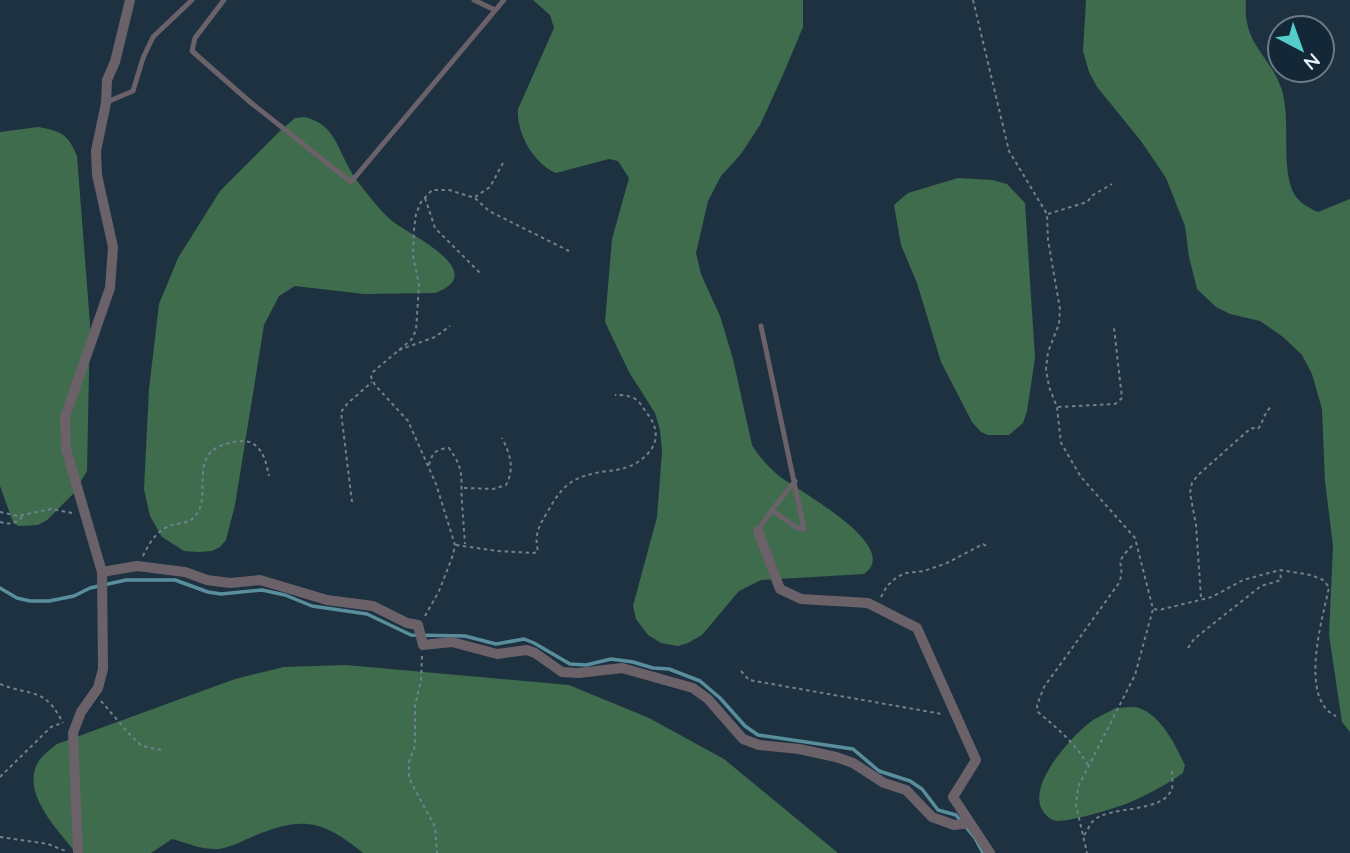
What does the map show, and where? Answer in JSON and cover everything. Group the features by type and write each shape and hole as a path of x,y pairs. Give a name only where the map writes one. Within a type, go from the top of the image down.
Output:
{"street":[{"path":"78,853 73,733 80,712 96,691 103,668 102,572 66,449 65,417 110,288 113,247 97,175 96,151 106,103 107,79 115,62 130,0"},
{"path":"758,531 780,589 801,599 868,603 917,628 976,760 953,797 990,853"},
{"path":"102,572 137,566 185,572 207,580 230,583 260,580 327,600 373,606 407,623 418,625 423,645 464,643 497,654 527,650 562,672 579,673 622,668 693,688 708,699 743,739 759,745 799,749 853,763 884,783 906,790 932,817 954,825 970,823"}],"lane":[{"path":"106,103 133,91 153,37 192,0"},
{"path":"224,0 195,38 192,51 250,102 351,182 504,0"},
{"path":"474,0 495,10"},
{"path":"761,326 804,529 797,528 772,510"},
{"path":"758,531 794,481"}],"path":[{"path":"973,0 1010,151 1047,214 1048,240 1060,309 1059,324 1048,352 1046,369 1049,387 1057,407 1061,443 1081,477 1135,538 1153,609 1136,675 1078,787 1076,806 1087,853"},
{"path":"475,198 489,187 503,163"},
{"path":"1047,214 1087,202 1093,195 1112,184"},
{"path":"418,625 439,591 455,545 429,466 408,421 371,377 373,372 412,339 416,330 419,285 413,256 416,214 432,190 449,190 475,198 489,211 569,251"},
{"path":"425,197 435,228 482,275"},
{"path":"398,351 435,337 450,326"},
{"path":"1057,407 1115,404 1122,398 1114,328"},
{"path":"352,502 341,412 348,402 373,381"},
{"path":"455,545 534,553 538,551 535,539 537,530 554,499 574,479 586,474 625,469 650,452 656,440 655,422 639,402 630,396 615,395"},
{"path":"1201,598 1196,525 1190,493 1192,483 1251,428 1258,429 1265,413 1271,407"},
{"path":"463,488 493,489 506,485 511,475 511,454 502,438"},
{"path":"137,566 149,544 163,529 189,521 198,512 204,463 220,446 240,441 251,443 263,454 269,476"},
{"path":"429,466 432,454 439,449 449,448 458,460 464,478 466,545"},
{"path":"0,512 18,516 51,509 87,515"},
{"path":"0,522 18,522 23,515"},
{"path":"1088,766 1078,748 1038,712 1037,705 1044,687 1119,583 1122,575 1119,563 1121,556 1136,542"},
{"path":"878,608 887,586 897,577 947,563 983,544 989,548"},
{"path":"1188,648 1194,639 1261,586 1281,580 1280,570"},
{"path":"1153,609 1160,610 1212,597 1259,574 1280,570 1324,580 1329,587 1314,671 1323,702 1330,713 1336,716"},
{"path":"423,645 421,680 415,706 415,746 409,762 409,778 435,827 437,853"},
{"path":"741,671 749,680 940,715 953,711"},
{"path":"0,684 40,694 52,705 62,723 51,727 0,777"},
{"path":"96,691 105,708 142,746 161,750"},
{"path":"1084,836 1092,822 1100,817 1164,799 1172,788 1172,771"},
{"path":"0,837 48,844 69,853"}],"green space":[{"path":"533,0 803,0 803,27 782,77 760,125 741,154 721,176 708,201 696,253 701,274 720,316 733,359 752,445 778,475 859,534 870,549 873,562 864,574 761,580 739,591 702,635 678,646 661,643 648,635 636,619 633,606 657,517 662,452 655,413 629,372 605,322 612,239 629,178 618,161 609,159 556,173 540,163 528,147 520,128 518,109 554,28 550,15"},
{"path":"1086,0 1246,0 1249,29 1266,61 1266,84 1279,84 1283,94 1288,176 1295,196 1318,212 1350,199 1350,732 1342,722 1329,635 1333,546 1325,481 1322,409 1312,374 1302,355 1283,337 1260,321 1230,314 1216,307 1197,289 1185,226 1166,178 1141,141 1097,87 1083,51"},
{"path":"304,117 321,124 332,135 353,175 384,214 441,254 451,264 455,275 450,284 435,293 364,294 295,286 279,296 264,325 235,505 226,540 212,551 184,551 162,537 150,516 144,489 149,389 159,304 178,258 220,191 281,130 295,118"},
{"path":"38,127 63,135 77,156 90,324 87,471 74,493 47,520 38,525 18,526 13,522 0,486 0,132"},
{"path":"958,178 992,180 1007,184 1025,203 1035,358 1023,423 1009,435 988,435 972,422 941,362 917,283 901,245 894,205 908,193"},
{"path":"346,665 569,685 649,718 724,759 838,853 363,853 323,828 299,824 271,830 219,849 172,839 151,853 76,853 44,812 38,800 34,788 37,764 57,744 235,679 284,667"},
{"path":"1116,708 1139,708 1154,717 1177,749 1185,765 1183,773 1126,804 1077,818 1053,820 1042,811 1039,798 1048,770 1079,732 1094,719"}],"waterway":[{"path":"0,588 17,598 30,601 49,601 74,596 90,588 126,580 175,580 221,594 262,590 285,595 312,606 367,614 411,635 465,636 496,644 524,639 570,664 586,665 611,659 669,669 700,681 720,698 745,726 758,735 853,749 879,771 910,781 922,789 938,810 956,815 975,838 983,853"}]}
